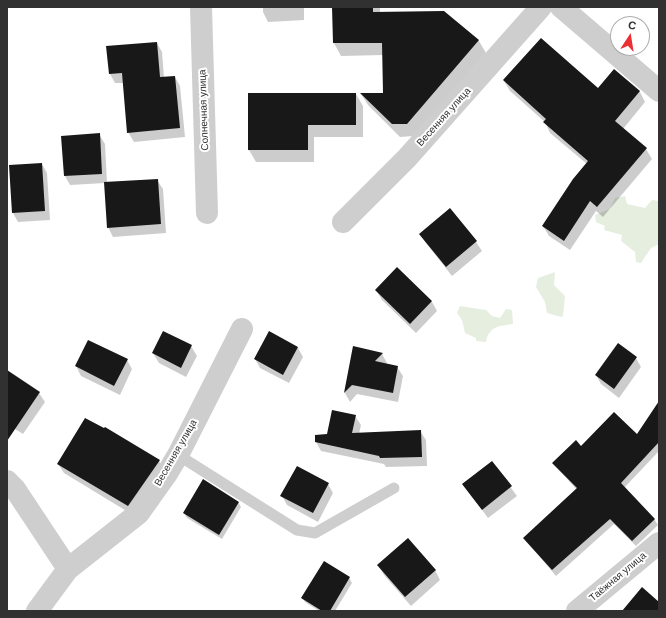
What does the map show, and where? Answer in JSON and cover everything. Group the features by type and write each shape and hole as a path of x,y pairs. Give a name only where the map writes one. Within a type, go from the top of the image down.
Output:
{"street":[{"name":"Солнечная улица","path":"201,7 208,213"},
{"name":"Весенняя улица","path":"343,222 407,158 541,7"},
{"path":"561,7 659,91"},
{"name":"Весенняя улица","path":"37,611 68,569 139,513 178,455 242,329"},
{"path":"7,481 15,489 68,569"},
{"name":"Таёжная улица","path":"577,611 659,543"}],"lane":[{"path":"178,455 297,530 315,533 394,488"}],"green space":[{"path":"625,196 627,204 645,208 652,200 659,201 659,244 651,248 641,263 636,262 635,252 621,241 622,235 604,230 605,226 596,222 595,215 610,209 615,198"},
{"path":"555,272 554,285 565,296 563,316 561,317 547,313 545,302 536,287 538,278"},
{"path":"460,306 486,310 492,316 500,318 506,309 512,310 513,324 499,326 492,330 487,337 486,342 476,341 476,338 465,333 462,320 457,313"}],"building":[{"path":"332,7 373,7 373,12 444,11 479,40 407,124 392,124 360,93 383,93 382,43 333,43"},
{"path":"541,38 598,88 614,69 640,91 615,121 647,148 597,207 590,201 564,241 542,226 573,179 588,161 543,122 546,119 503,80"},
{"path":"157,42 160,77 175,76 180,128 127,133 122,73 109,74 106,46"},
{"path":"248,93 356,93 356,125 308,125 308,150 248,150"},
{"path":"100,133 102,174 64,176 61,136"},
{"path":"42,163 45,211 12,213 9,165"},
{"path":"158,179 161,224 107,228 104,182"},
{"path":"450,208 477,241 446,267 419,234"},
{"path":"397,267 432,301 410,324 375,290"},
{"path":"163,331 192,345 181,368 152,353"},
{"path":"269,331 298,347 283,375 254,359"},
{"path":"88,340 128,359 114,386 75,366"},
{"path":"618,343 637,357 614,389 595,375"},
{"path":"353,346 383,353 375,361 398,366 393,393 352,385 344,393"},
{"path":"7,370 40,392 7,441"},
{"path":"659,401 659,442 621,483 655,519 632,541 610,519 552,570 523,538 577,488 552,463 576,440 581,446 614,412 637,434"},
{"path":"332,410 356,415 352,433 421,430 422,457 380,458 379,456 315,442 315,435 327,434"},
{"path":"85,418 104,428 105,427 160,460 128,506 57,464"},
{"path":"492,461 512,486 482,510 462,484"},
{"path":"297,466 329,483 313,513 280,496"},
{"path":"203,479 239,502 219,535 183,513"},
{"path":"408,538 436,570 405,597 377,565"},
{"path":"324,561 350,577 330,611 322,611 301,598"},
{"path":"642,587 659,602 659,611 622,611"}]}
